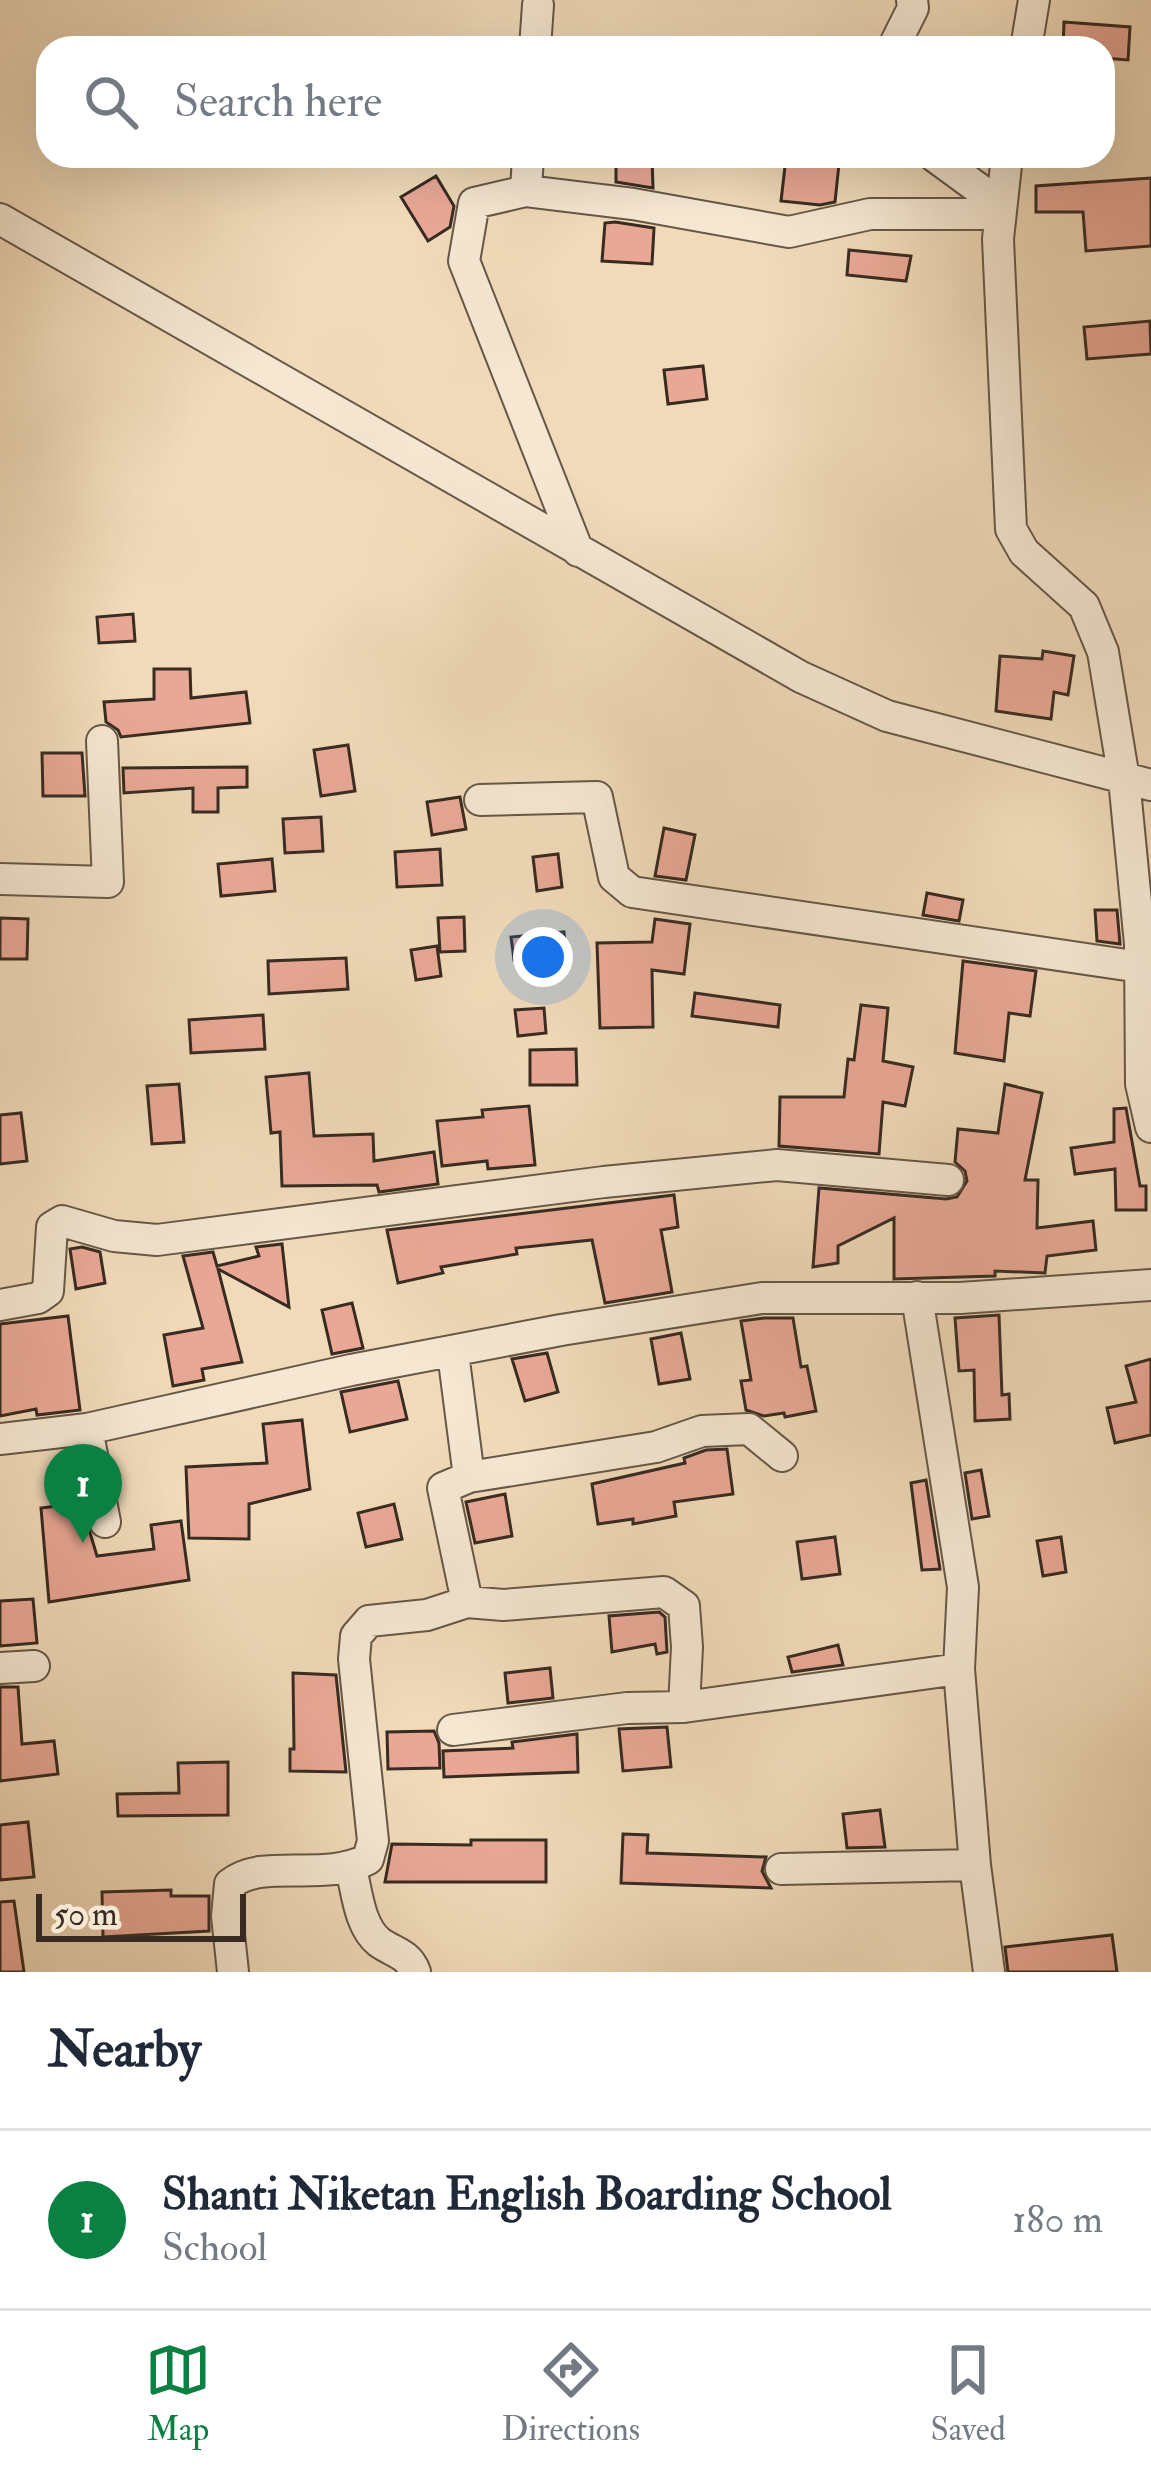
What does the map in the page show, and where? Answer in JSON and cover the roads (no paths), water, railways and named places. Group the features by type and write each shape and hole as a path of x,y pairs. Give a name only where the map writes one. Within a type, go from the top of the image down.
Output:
{"street":[{"path":"898,36 913,8 912,0"},
{"path":"1028,36 1034,0"},
{"path":"536,36 538,4"},
{"path":"526,191 527,168"},
{"path":"949,168 1000,209"},
{"path":"1005,168 1000,209 1001,376 1012,529 1024,553 1084,606 1102,652 1138,782 1141,1084 1151,1127"},
{"path":"578,551 464,261 474,203 526,191 633,204 789,232 870,214 1000,209"},
{"path":"0,219 801,677 887,716 1138,782"},
{"path":"0,879 108,882 102,741"},
{"path":"480,800 597,797 614,877 632,892 1141,967"},
{"path":"0,1305 38,1298 48,1291 52,1227 62,1221 114,1236 157,1240 604,1181 777,1165 948,1180"},
{"path":"0,1439 86,1429 351,1370 762,1298 960,1298 1151,1285"},
{"path":"916,1297 963,1587 959,1669 989,1972"},
{"path":"453,1353 469,1477"},
{"path":"86,1429 106,1522"},
{"path":"467,1602 443,1488 469,1477 656,1447 702,1431 749,1429 782,1456"},
{"path":"233,1972 227,1916 230,1884 244,1873 351,1868 368,1859 373,1841 354,1659 356,1636 369,1621 427,1615 467,1602 503,1605 664,1592 684,1606 684,1708"},
{"path":"0,1668 34,1666"},
{"path":"453,1730 627,1708 684,1708 959,1669"},
{"path":"782,1869 975,1865"},
{"path":"351,1868 371,1933 410,1958 416,1972"}],"place":[{"name":"Shanti Niketan English Boarding School","path":"83,1543"}]}
